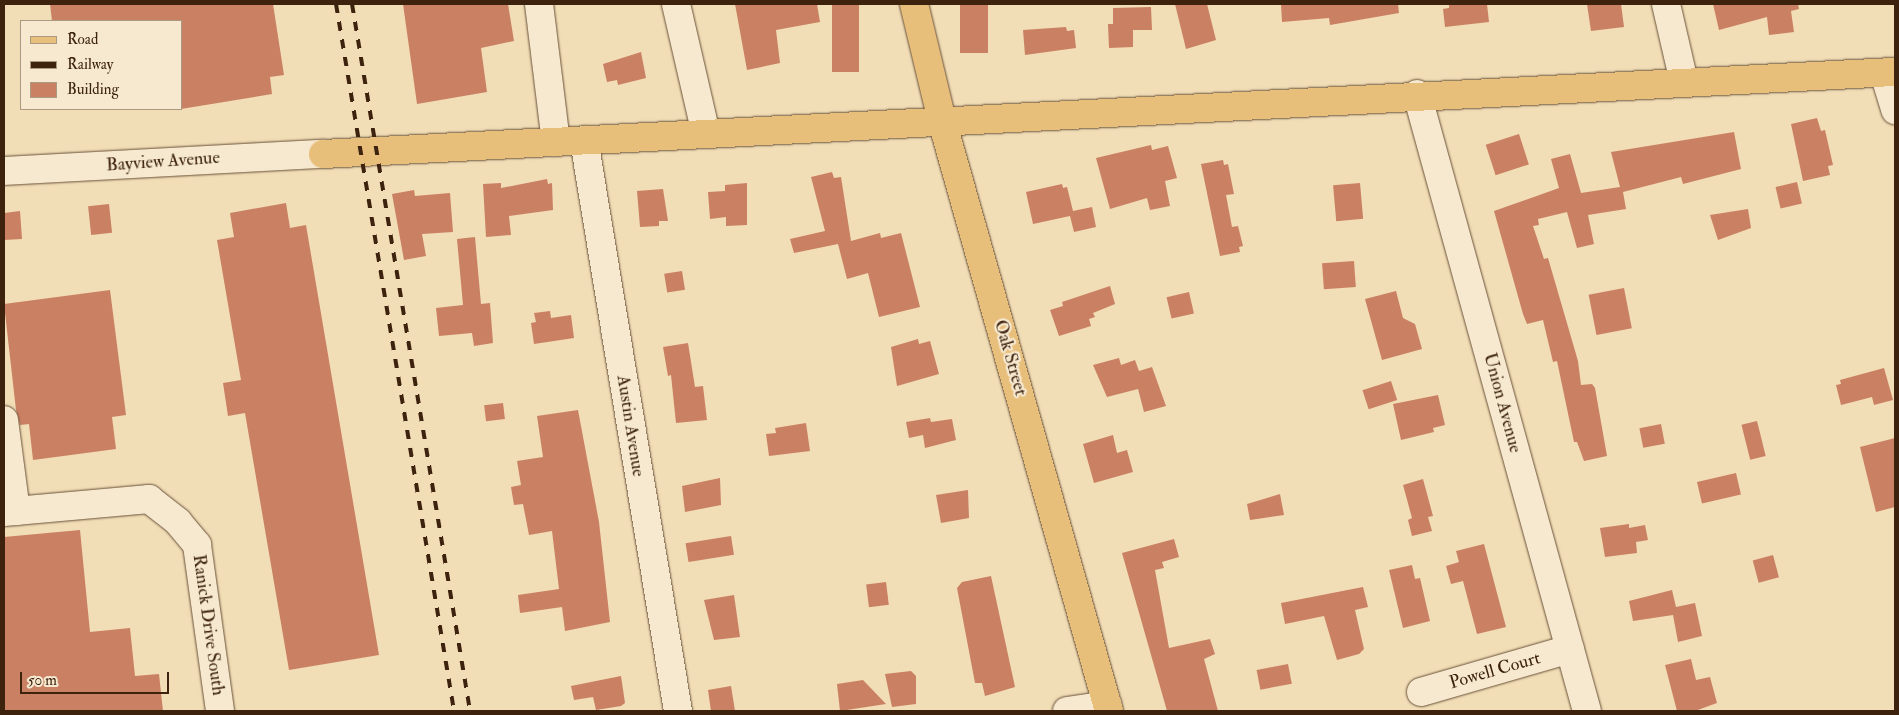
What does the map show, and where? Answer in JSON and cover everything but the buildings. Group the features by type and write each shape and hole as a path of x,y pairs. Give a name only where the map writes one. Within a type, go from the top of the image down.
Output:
{"main road":[{"name":"Oak Street","path":"914,4 942,121 1109,708"},
{"path":"323,154 1417,94 1890,72"}],"street":[{"path":"539,4 556,142"},
{"path":"676,4 706,134"},
{"path":"1666,4 1684,82"},
{"path":"1890,72 1895,110"},
{"name":"Union Avenue","path":"1417,94 1587,711"},
{"name":"Austin Avenue","path":"584,140 678,711"},
{"name":"Bayview Avenue","path":"4,171 323,154"},
{"path":"4,420 10,511"},
{"name":"Ranick Drive South","path":"10,511 149,499 197,546 220,711"},
{"name":"Powell Court","path":"1420,692 1570,649"},
{"path":"1067,711 1109,708"}],"railway":[{"path":"336,4 454,711"},
{"path":"352,4 470,711"}]}
